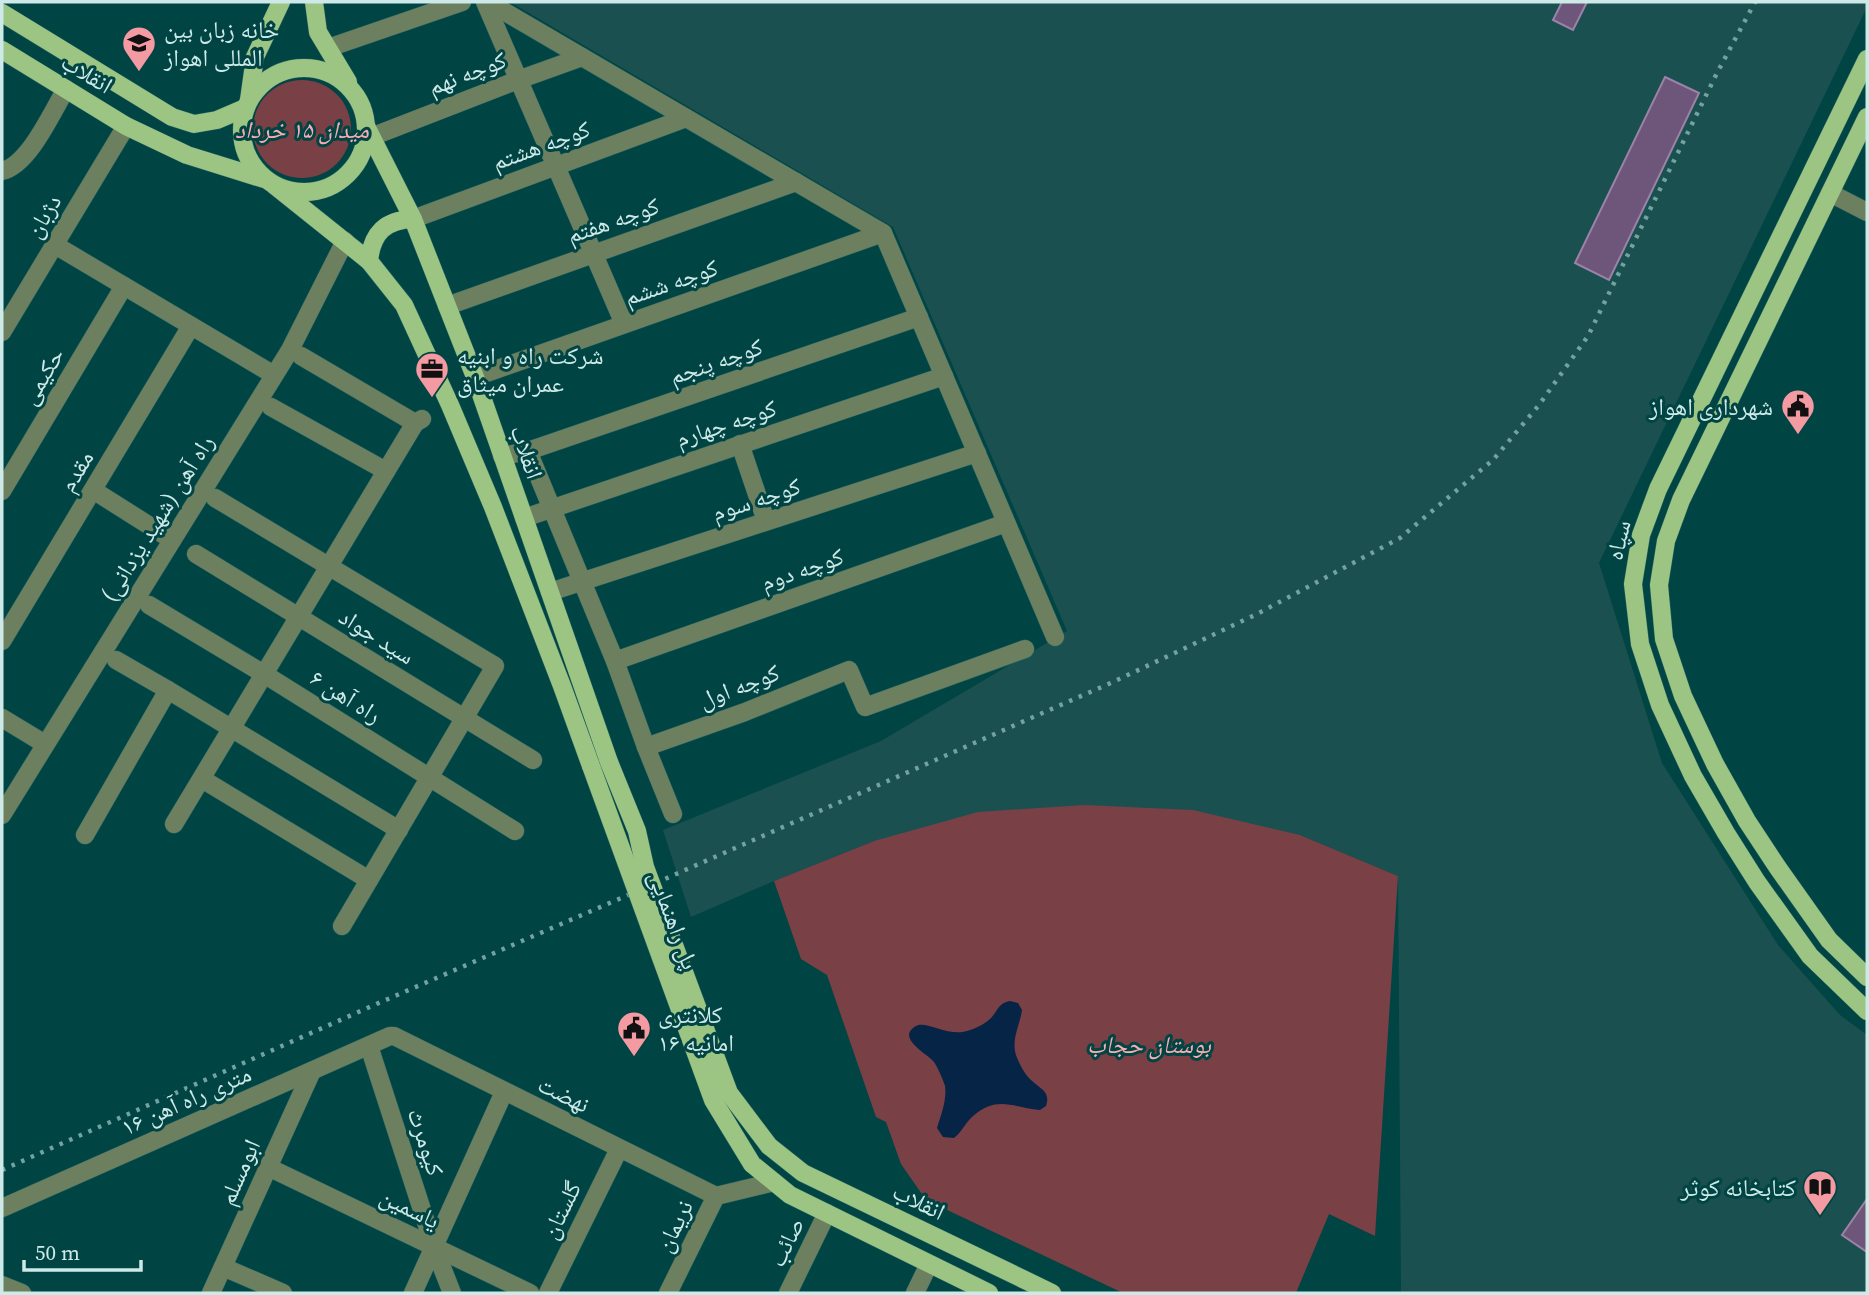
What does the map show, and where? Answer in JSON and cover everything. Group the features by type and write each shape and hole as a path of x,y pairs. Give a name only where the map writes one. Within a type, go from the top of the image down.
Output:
{"main road":[{"path":"279,2 255,57 241,132 243,148 250,163 270,182 289,191 305,192 321,190 349,173 359,160 368,132 364,112 357,97 318,32 314,2"},
{"name":"انقلاب","path":"2,13 172,117 194,124 217,120 247,104"},
{"name":"انقلاب","path":"2,50 126,126 187,155 270,182 369,261 404,305 450,405 600,764"},
{"name":"سپاه","path":"1867,59 1658,489 1641,535 1633,584 1640,644 1660,705 1693,776 1757,882 1810,956 1867,1012"},
{"path":"247,104 258,87 271,77 286,70 302,68 318,69 333,75 357,97"},
{"name":"سپاه","path":"1867,117 1681,500 1666,541 1658,585 1664,639 1683,696 1716,764 1747,821 1792,889 1829,940 1867,977"},
{"name":"انقلاب","path":"368,132 413,219 475,377 550,592 600,764"},
{"path":"369,261 370,247 376,235 386,225 399,219 413,219"},
{"name":"پل راهنمایی","path":"600,764 638,831 645,867 729,1093 769,1146"},
{"name":"پل راهنمایی","path":"600,764 713,1100 752,1164 774,1182"},
{"name":"انقلاب","path":"769,1146 803,1173 1052,1293"},
{"path":"774,1182 790,1195 989,1293"}],"street":[{"path":"328,48 462,2"},
{"path":"486,2 883,233 1055,637"},
{"path":"486,2 624,324"},
{"name":"کوچه نهم","path":"368,132 582,57"},
{"path":"2,171 11,169 29,152 66,89"},
{"name":"کوچه هشتم","path":"413,219 686,118"},
{"name":"دژبان","path":"2,332 126,126"},
{"name":"کوچه هفتم","path":"447,306 796,182"},
{"path":"1830,193 1867,212"},
{"name":"کوچه ششم","path":"475,377 883,233"},
{"name":"راه آهن (شهید یزدانی)","path":"2,815 290,350 345,241"},
{"path":"55,245 274,375"},
{"name":"حکیمی","path":"2,491 124,286"},
{"name":"کوچه پنجم","path":"502,456 528,451 919,317"},
{"name":"مقدم","path":"2,641 191,326"},
{"path":"174,824 418,421 301,356"},
{"name":"کوچه چهارم","path":"524,517 944,376"},
{"path":"271,407 386,471"},
{"path":"740,444 766,521"},
{"path":"528,451 615,661 673,814"},
{"name":"کوچه سوم","path":"550,592 977,453"},
{"path":"93,490 172,540"},
{"path":"215,498 495,666 342,926"},
{"name":"کوچه دوم","path":"615,661 1006,523"},
{"name":"سید جواد","path":"196,554 533,761"},
{"name":"راه آهن ۶","path":"149,605 515,831"},
{"name":"کوچه اول","path":"646,747 745,712 849,670 865,707 1025,649"},
{"path":"116,660 399,830"},
{"path":"85,835 168,690"},
{"path":"2,718 45,744"},
{"path":"202,779 369,880"},
{"name":"۱۶ متری راه آهن","path":"2,1208 390,1036"},
{"name":"نهضت","path":"390,1036 716,1196"},
{"name":"کیومرث","path":"369,1046 434,1247 452,1293"},
{"name":"ابومسلم","path":"211,1293 312,1071"},
{"path":"413,1293 504,1092"},
{"name":"گلستان","path":"548,1293 618,1149"},
{"name":"یاسمین","path":"268,1167 530,1293"},
{"name":"نریمان","path":"668,1293 716,1196 774,1182"},
{"name":"صائب","path":"788,1293 827,1213"},
{"path":"915,1293 929,1264"},
{"path":"223,1267 283,1293"},
{"path":"2,1285 22,1293"}],"shaded area":[{"path":"510,2 1867,2 1867,7 1599,563 1662,763 1778,945 1840,1015 1867,1035 1867,1293 1401,1293 1398,876 1300,835 874,841 691,917 663,830 881,741 1067,631 893,227"},
{"path":"1010,1001 1018,1003 1022,1010 1015,1038 1016,1055 1026,1075 1046,1094 1046,1106 1040,1110 1006,1104 990,1106 972,1117 954,1138 943,1137 937,1128 945,1086 934,1062 911,1041 910,1031 920,1025 952,1032 970,1030 986,1022 1001,1005"}],"green space":[{"name":"میدان ۱۵ خرداد","path":"302,80 321,84 337,94 347,110 351,129 347,148 337,164 321,174 302,178 283,174 267,164 257,148 253,129 257,110 267,94 283,84"},
{"name":"بوستان حجاب","path":"1084,805 1193,810 1300,835 1398,876 1375,1236 1329,1214 1296,1293 1123,1293 926,1200 901,1164 886,1122 876,1117 827,975 801,959 774,881 874,841 978,812"}],"building":[{"path":"1562,2 1587,2 1573,30 1553,20"},
{"path":"1665,77 1699,93 1609,280 1575,263"},
{"path":"1867,1199 1867,1252 1842,1235"}],"railway":[{"path":"2,1170 1113,682 1255,615 1400,538 1493,460 1539,405 1588,336 1717,73 1755,2"}],"place":[{"name":"خانه زبان بین المللی اهواز","path":"139,73"},
{"name":"شرکت راه و ابنیه عمران میثاق","path":"432,399"},
{"name":"شهرداری اهواز","path":"1798,436"},
{"name":"کلانتری ۱۶ امانیه","path":"634,1058"},
{"name":"کتابخانه کوثر","path":"1820,1217"}]}
